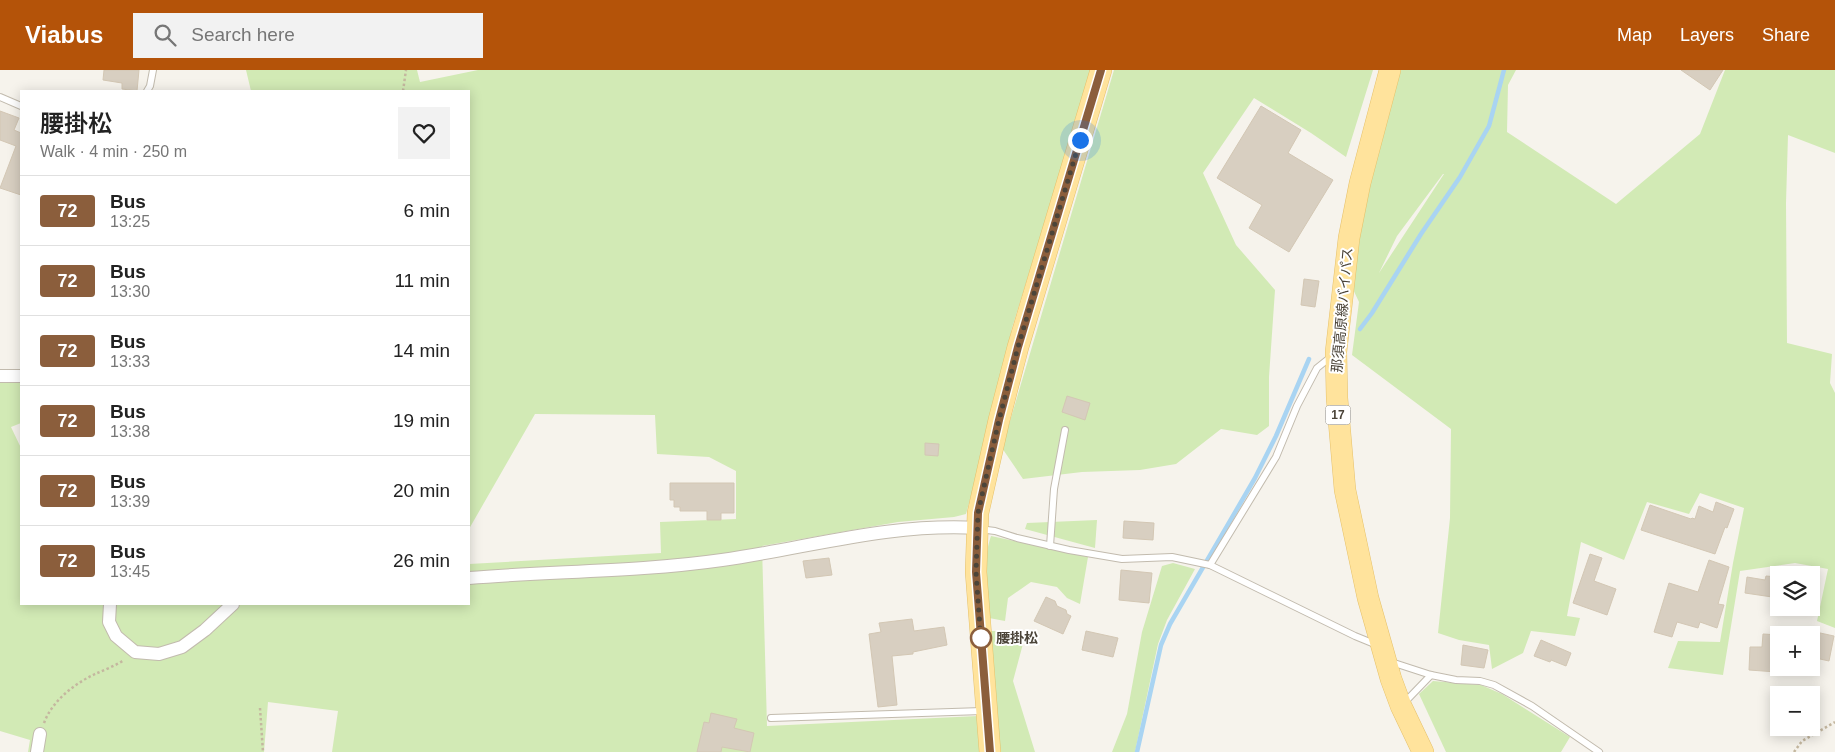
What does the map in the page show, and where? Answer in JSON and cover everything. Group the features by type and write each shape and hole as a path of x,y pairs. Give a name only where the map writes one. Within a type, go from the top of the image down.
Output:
{"main road":[{"path":"990,752 978,599 978,513 1018,347 1101,70"},
{"name":"那須高原線バイパス","path":"1390,70 1360,183 1349,238 1336,352 1337,398 1344,490 1361,569 1383,653 1402,706 1423,752"}],"street":[{"path":"0,376 20,376"},
{"path":"470,578 649,567 722,560 888,530 945,526 977,528"},
{"path":"110,605 109,622 116,636 135,652 159,654 182,647 205,630 232,605"},
{"path":"37,752 40,734"}],"lane":[{"path":"147,90 150,86 153,70"},
{"path":"0,97 20,106"},
{"path":"1210,565 1276,457 1297,406 1317,368 1336,352"},
{"path":"1050,546 1054,489 1065,430"},
{"path":"977,528 1050,546 1122,559 1172,557 1210,565 1355,636 1383,653 1431,675 1456,680 1480,681 1494,685 1532,706 1599,752"},
{"path":"1402,706 1431,675"},
{"path":"771,718 986,711"}],"path":[{"path":"403,90 406,70"},
{"path":"40,734 47,715 55,704 73,687 135,652"},
{"path":"260,708 263,752"},
{"path":"1794,752 1802,741 1835,722"}],"green space":[{"path":"246,70 417,70 420,82 478,70 1092,70 1012,328 984,449 966,514 954,517 898,522 762,546 767,726 978,716 981,752 332,752 338,711 268,702 264,752 28,752 30,740 0,731 0,382 20,381 20,423 11,427 20,446 20,605 470,605 470,564 661,553 660,522 736,519 736,471 709,457 657,454 655,415 535,414 470,527 470,90 251,90"},
{"path":"1114,70 1373,70 1346,157 1254,98 1203,173 1236,245 1275,290 1269,377 1269,426 1257,435 1221,429 1176,464 1140,470 1082,472 1023,479 1002,448"},
{"path":"1397,70 1516,70 1508,85 1507,132 1616,204 1700,134 1725,70 1835,70 1835,153 1788,135 1786,203 1787,343 1832,354 1830,383 1835,393 1835,628 1817,621 1818,616 1820,616 1820,607 1828,569 1820,566 1795,563 1740,571 1723,675 1668,668 1678,641 1720,642 1744,508 1700,493 1689,514 1647,502 1624,560 1581,542 1567,616 1580,618 1575,636 1531,631 1523,653 1492,669 1489,645 1459,640 1438,633 1450,518 1451,429 1352,355 1359,302 1351,285 1360,219","holes":["1444,174 1379,273 1397,236"]},
{"path":"1097,520 1095,548 1025,529 1027,523"},
{"path":"991,536 1088,557 1080,604 1067,598 1057,587 1031,582 1008,598 1005,621 989,618 986,566"},
{"path":"1173,563 1195,569 1167,620 1158,644 1135,752 1112,752 1127,714 1142,632 1162,566"},
{"path":"991,631 1011,631 1024,640 1013,681 1035,752 998,752"},
{"path":"1433,681 1481,685 1502,694 1570,737 1561,752 1446,752 1419,694"}],"building":[{"path":"104,70 139,70 137,90 122,89 122,83 103,80"},
{"path":"1681,70 1723,70 1710,90"},
{"path":"1261,106 1301,130 1288,153 1333,180 1289,252 1249,228 1262,205 1217,178"},
{"path":"0,111 19,118 14,130 20,133 20,195 0,188 16,146 0,140"},
{"path":"1304,279 1319,281 1315,307 1301,305"},
{"path":"1067,396 1090,403 1085,420 1062,412"},
{"path":"925,443 939,444 938,456 925,455"},
{"path":"670,483 734,483 734,513 721,513 721,520 707,520 707,511 680,511 680,507 674,507 674,500 670,500"},
{"path":"1716,502 1734,509 1715,554 1641,530 1650,505 1695,519 1699,506 1713,512"},
{"path":"1124,521 1154,523 1153,540 1123,538"},
{"path":"1590,554 1602,558 1594,581 1616,589 1607,615 1573,603"},
{"path":"829,558 832,575 806,578 803,561"},
{"path":"1709,560 1729,567 1718,604 1724,605 1717,628 1700,622 1698,628 1677,622 1672,637 1654,632 1669,583 1698,592"},
{"path":"1121,570 1152,573 1149,603 1119,600"},
{"path":"1766,576 1770,576 1770,597 1745,593 1747,577 1765,580"},
{"path":"1046,597 1055,601 1057,606 1066,610 1067,614 1071,616 1063,634 1034,621"},
{"path":"912,619 914,631 944,627 947,645 913,652 913,654 892,656 897,705 878,707 869,634 881,632 879,623"},
{"path":"1086,631 1118,638 1113,657 1082,650"},
{"path":"1820,633 1834,636 1829,661 1820,659"},
{"path":"1763,634 1770,634 1770,672 1749,670 1750,647 1762,647"},
{"path":"1541,640 1571,653 1566,666 1534,656"},
{"path":"1463,645 1488,650 1484,668 1461,665"},
{"path":"711,713 737,719 734,728 754,733 750,752 722,747 721,752 697,752 704,722 709,723"}],"waterway":[{"path":"1360,329 1460,177 1489,126 1504,70"},
{"path":"1137,752 1161,645 1170,624 1255,478 1276,436 1309,359"}],"bus line":[{"name":"72","path":"990,752 976,572 978,513 1018,347 1101,70"}],"place":[{"name":"腰掛松","path":"981,638"}],"route":[{"path":"981,638 981,642 976,572 978,513 1018,347 1080,140"}]}
